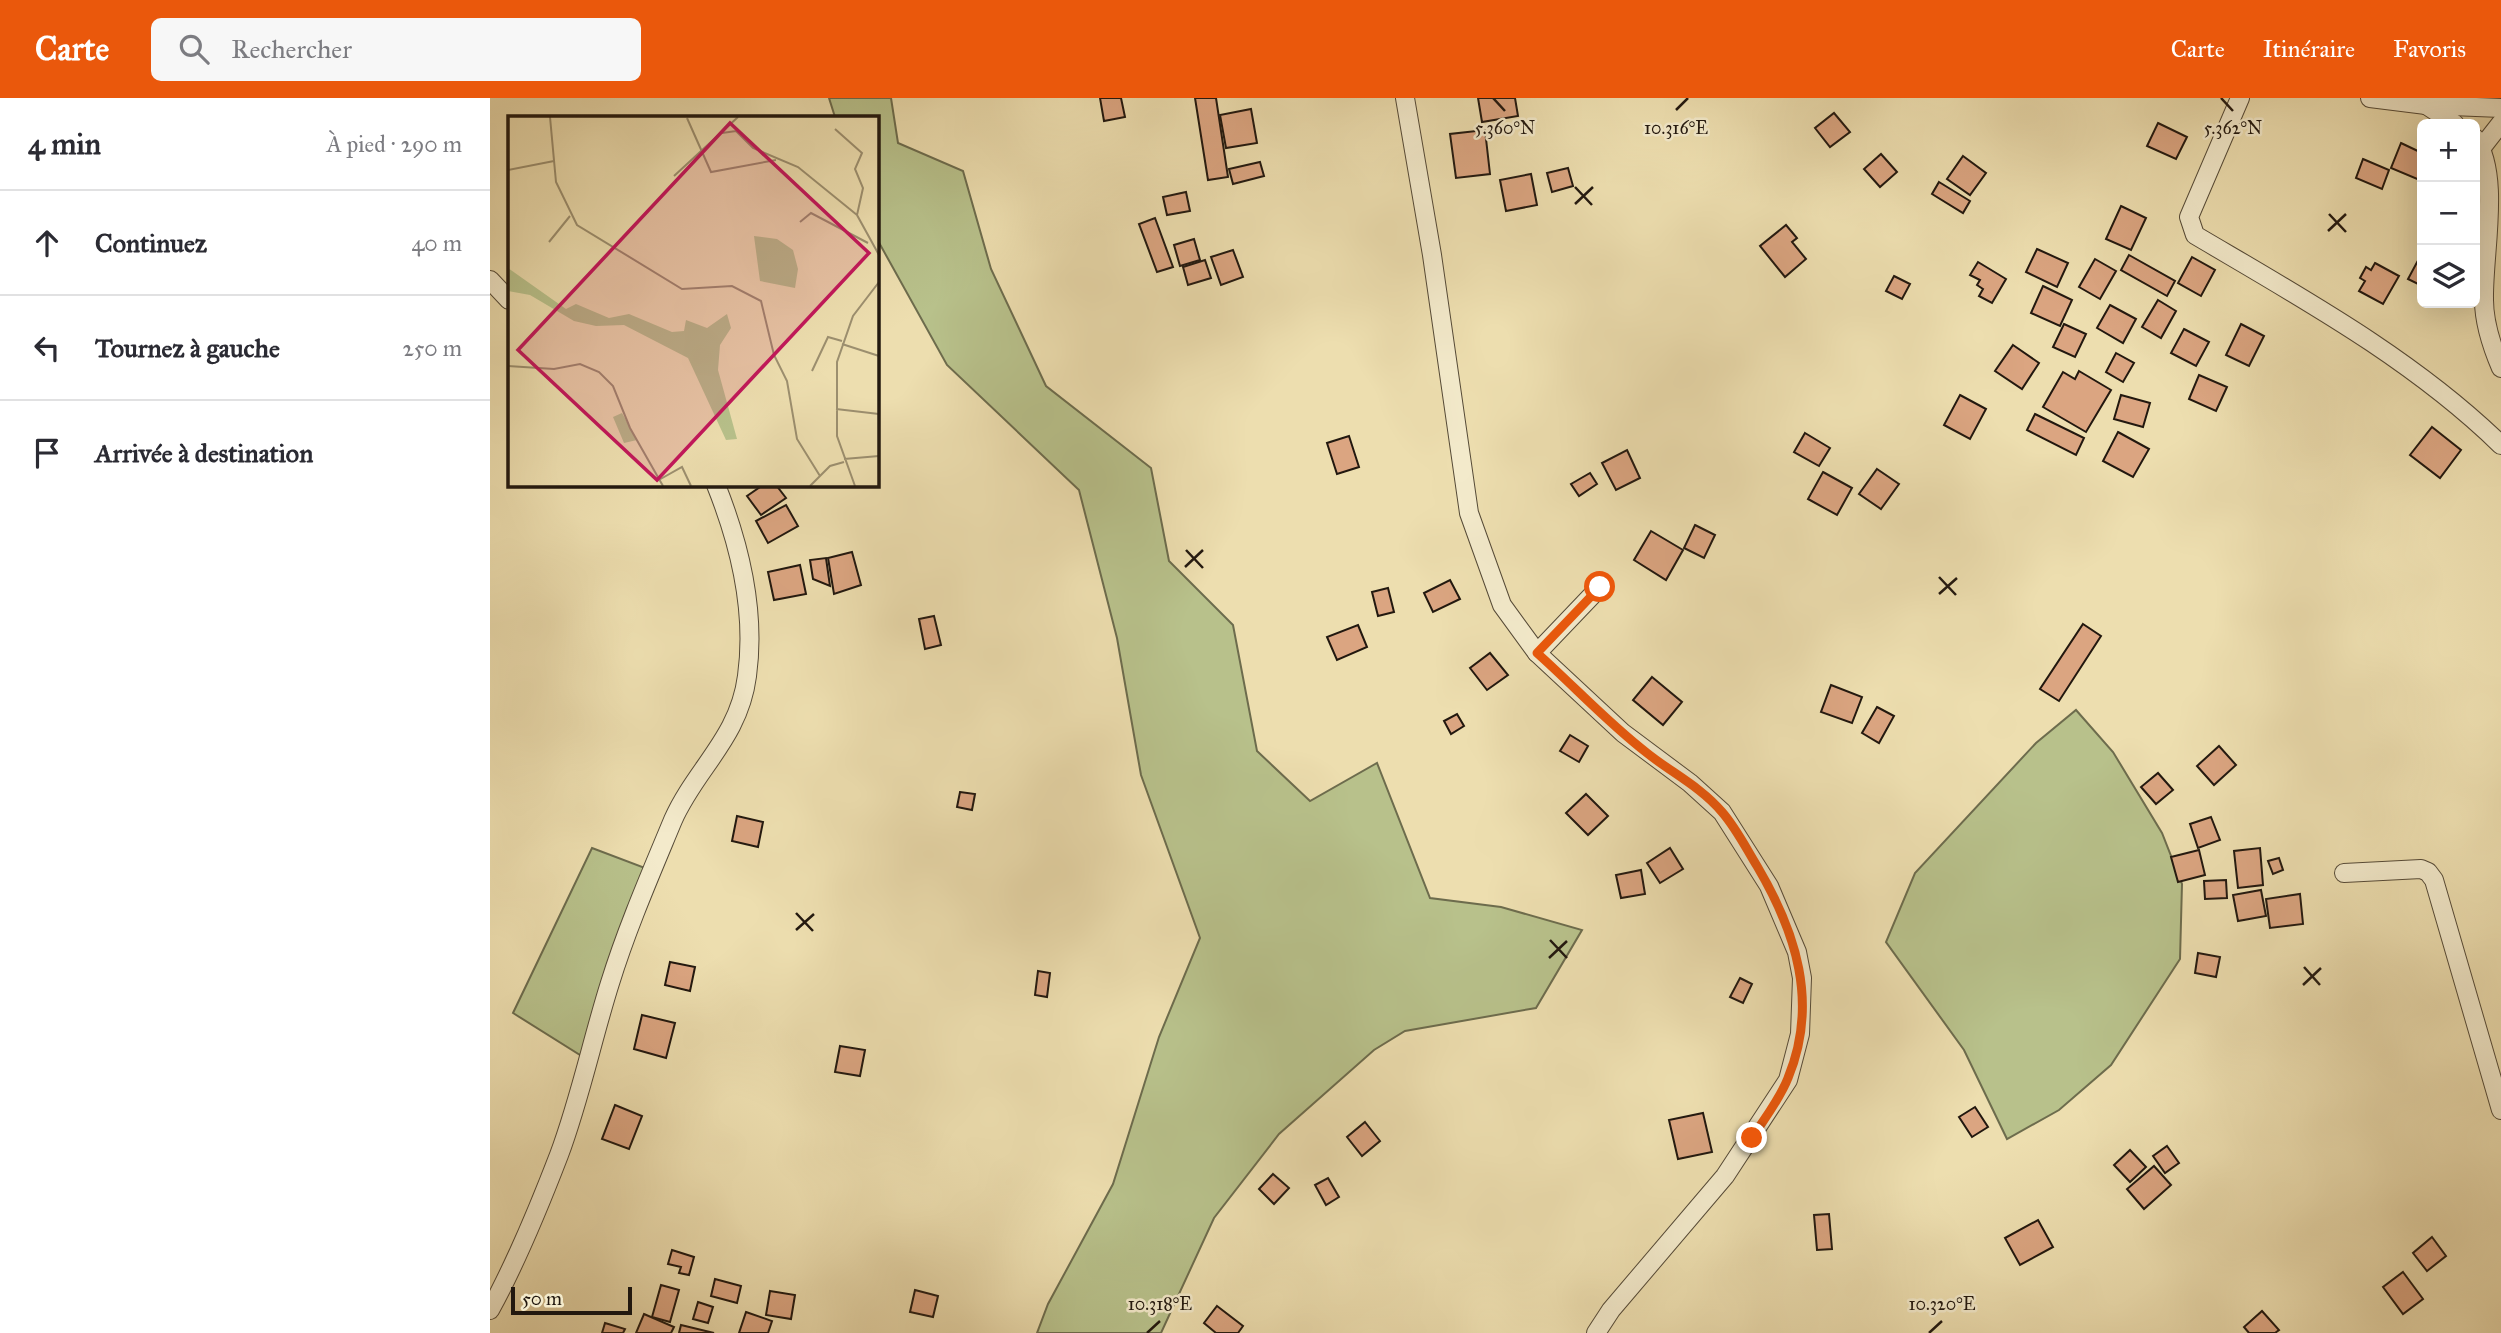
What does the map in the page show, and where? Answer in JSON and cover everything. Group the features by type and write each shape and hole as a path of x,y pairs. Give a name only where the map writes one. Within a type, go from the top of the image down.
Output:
{"street":[{"path":"1405,98 1432,255 1469,513 1502,605 1537,653 1623,733 1690,782 1722,812 1769,886 1790,929 1802,978 1800,1034 1788,1080 1725,1176 1611,1310 1596,1333"},
{"path":"2240,98 2189,217 2194,235 2386,355 2454,404 2501,445"},
{"path":"2370,98 2426,105 2501,108"},
{"path":"2426,105 2447,119"},
{"path":"2480,141 2501,123"},
{"path":"2480,144 2490,162 2495,208 2483,298 2485,317 2501,369"},
{"path":"490,280 508,299"},
{"path":"490,1310 559,1154 611,980 675,816 723,744 739,709 747,676 749,635 744,578 736,536 716,486"},
{"path":"1537,653 1600,587"},
{"path":"2344,873 2421,869 2428,872 2434,880 2501,1111"}],"green space":[{"path":"829,98 891,98 898,143 963,171 991,269 1046,386 1151,468 1169,561 1233,625 1257,751 1310,801 1377,763 1430,898 1501,907 1582,930 1536,1008 1405,1031 1374,1050 1279,1134 1214,1218 1161,1333 1037,1333 1048,1304 1113,1184 1159,1037 1200,938 1141,775 1117,638 1079,490 947,365 878,241 878,116 835,116"},
{"path":"2076,710 2113,752 2162,833 2182,884 2180,959 2111,1065 2059,1110 2007,1139 1964,1050 1886,942 1915,873 2036,743"},
{"path":"592,848 653,871 588,1060 513,1013"}],"building":[{"path":"1100,98 1121,98 1125,117 1104,121"},
{"path":"1195,98 1216,98 1228,177 1208,180"},
{"path":"1478,98 1515,98 1518,116 1482,122"},
{"path":"1251,109 1257,143 1226,148 1220,115"},
{"path":"1834,113 1850,132 1830,147 1815,128"},
{"path":"2158,123 2187,137 2176,159 2147,146"},
{"path":"1485,130 1490,174 1456,178 1450,134"},
{"path":"2401,143 2417,151 2417,179 2391,168"},
{"path":"1881,154 1897,172 1880,187 1864,169"},
{"path":"1963,156 1986,173 1970,195 1947,179"},
{"path":"2363,159 2389,170 2382,189 2356,178"},
{"path":"1260,162 1264,176 1233,184 1229,169"},
{"path":"1568,168 1573,186 1552,192 1547,173"},
{"path":"1531,174 1537,205 1506,211 1500,180"},
{"path":"1939,182 1970,201 1963,213 1932,194"},
{"path":"1186,192 1190,211 1167,215 1163,197"},
{"path":"2121,206 2146,218 2131,250 2106,239"},
{"path":"1155,218 1173,267 1157,272 1139,224"},
{"path":"1786,225 1797,238 1792,242 1806,259 1785,277 1760,246"},
{"path":"1194,239 1200,260 1180,266 1174,245"},
{"path":"2037,249 2068,263 2057,287 2026,272"},
{"path":"1233,250 1243,277 1221,285 1211,257"},
{"path":"2129,255 2175,281 2167,296 2121,270"},
{"path":"2192,257 2215,270 2201,296 2178,283"},
{"path":"2095,259 2116,271 2100,299 2079,287"},
{"path":"1205,260 1211,278 1188,285 1183,267"},
{"path":"1978,262 2006,279 1992,303 1979,296 1983,289 1977,285 1980,280 1970,275"},
{"path":"2417,262 2417,284 2408,279"},
{"path":"2375,263 2399,276 2383,304 2359,291 2365,281 2360,278 2366,267 2371,270"},
{"path":"1894,276 1910,284 1902,299 1886,291"},
{"path":"2043,286 2072,300 2060,326 2031,313"},
{"path":"2158,300 2176,311 2161,338 2142,327"},
{"path":"2110,305 2136,319 2123,343 2097,328"},
{"path":"2064,324 2086,334 2075,357 2053,347"},
{"path":"2241,324 2264,336 2249,366 2226,355"},
{"path":"2184,329 2209,342 2196,366 2171,353"},
{"path":"2013,345 2039,363 2022,389 1995,371"},
{"path":"2116,353 2134,363 2123,382 2106,372"},
{"path":"2079,371 2111,390 2086,432 2043,407 2063,372 2075,379"},
{"path":"2199,375 2227,387 2216,411 2189,399"},
{"path":"1960,395 1986,409 1970,439 1944,425"},
{"path":"2121,395 2150,403 2143,427 2114,419"},
{"path":"2035,414 2084,438 2076,455 2027,430"},
{"path":"2432,427 2461,450 2440,478 2410,455"},
{"path":"2118,432 2149,449 2133,477 2103,461"},
{"path":"1805,433 1830,448 1819,466 1794,452"},
{"path":"1349,436 1359,467 1337,474 1327,443"},
{"path":"1627,450 1640,478 1616,490 1602,463"},
{"path":"1877,469 1899,484 1881,509 1859,494"},
{"path":"1823,472 1852,488 1837,515 1808,499"},
{"path":"1590,473 1597,484 1579,496 1571,484"},
{"path":"762,486 777,486 786,498 761,515 747,496"},
{"path":"786,505 798,526 768,543 756,521"},
{"path":"1695,525 1715,535 1704,558 1684,548"},
{"path":"1651,531 1683,550 1666,580 1634,560"},
{"path":"852,552 861,585 834,594 828,558"},
{"path":"826,558 830,586 813,579 810,560"},
{"path":"800,565 806,594 774,600 768,572"},
{"path":"1450,580 1460,599 1433,612 1424,593"},
{"path":"1388,588 1394,612 1378,616 1372,592"},
{"path":"934,616 941,645 925,649 919,619"},
{"path":"2083,624 2101,636 2059,701 2040,689"},
{"path":"1358,625 1367,647 1337,660 1327,637"},
{"path":"1490,653 1508,675 1487,690 1470,668"},
{"path":"1652,677 1682,702 1663,725 1633,700"},
{"path":"1831,685 1862,697 1852,723 1821,712"},
{"path":"1877,707 1894,716 1879,743 1862,733"},
{"path":"1457,714 1464,726 1451,734 1444,721"},
{"path":"1570,735 1588,746 1579,762 1560,751"},
{"path":"2219,746 2236,765 2214,785 2197,766"},
{"path":"2158,773 2173,790 2156,804 2141,787"},
{"path":"960,792 975,794 972,810 957,807"},
{"path":"1586,794 1608,816 1588,835 1566,813"},
{"path":"737,816 763,822 758,847 732,841"},
{"path":"2211,817 2220,840 2198,848 2190,824"},
{"path":"1670,848 1683,869 1660,883 1647,863"},
{"path":"2260,848 2263,885 2238,888 2234,851"},
{"path":"2199,850 2205,875 2178,882 2171,857"},
{"path":"2279,858 2283,870 2273,874 2268,861"},
{"path":"1641,870 1645,894 1621,898 1616,875"},
{"path":"2226,880 2227,898 2205,899 2204,881"},
{"path":"2261,890 2266,916 2238,921 2233,895"},
{"path":"2300,894 2303,924 2270,928 2266,899"},
{"path":"2198,953 2220,957 2216,977 2195,973"},
{"path":"670,962 695,967 690,991 665,985"},
{"path":"1038,971 1050,973 1047,997 1035,995"},
{"path":"1740,978 1752,984 1743,1003 1730,997"},
{"path":"642,1015 675,1023 666,1058 634,1049"},
{"path":"840,1046 865,1050 860,1076 835,1072"},
{"path":"615,1105 642,1116 629,1149 602,1139"},
{"path":"1975,1107 1988,1127 1972,1137 1959,1117"},
{"path":"1703,1113 1712,1152 1678,1159 1669,1120"},
{"path":"1365,1122 1380,1141 1362,1156 1347,1137"},
{"path":"2167,1146 2179,1163 2165,1173 2153,1156"},
{"path":"2130,1150 2146,1167 2130,1182 2114,1165"},
{"path":"2154,1166 2171,1185 2144,1209 2127,1189"},
{"path":"1273,1174 1289,1188 1274,1204 1259,1189"},
{"path":"1328,1178 1339,1197 1326,1205 1315,1185"},
{"path":"1829,1214 1832,1249 1817,1250 1814,1215"},
{"path":"2038,1220 2053,1247 2020,1265 2005,1238"},
{"path":"2432,1237 2446,1256 2427,1271 2413,1253"},
{"path":"672,1250 694,1257 689,1275 679,1273 681,1267 668,1264"},
{"path":"2403,1272 2423,1299 2403,1314 2383,1287"},
{"path":"715,1279 741,1286 737,1303 711,1296"},
{"path":"661,1285 679,1290 670,1322 652,1317"},
{"path":"915,1290 938,1296 933,1317 910,1312"},
{"path":"770,1291 795,1295 791,1319 766,1315"},
{"path":"698,1302 713,1307 708,1323 693,1319"},
{"path":"1217,1306 1243,1326 1238,1333 1216,1333 1204,1323"},
{"path":"2262,1311 2279,1330 2275,1333 2249,1333 2244,1327"},
{"path":"746,1312 772,1321 768,1333 739,1333"},
{"path":"644,1314 674,1327 671,1333 636,1333"},
{"path":"605,1323 625,1329 623,1333 602,1333"},
{"path":"681,1325 714,1333 679,1333"}],"route":[{"path":"1600,587 1537,653 1623,733 1649,755 1690,782 1722,812 1769,886 1790,929 1797,952 1802,978 1800,1034 1795,1057 1788,1080 1752,1138"}]}
